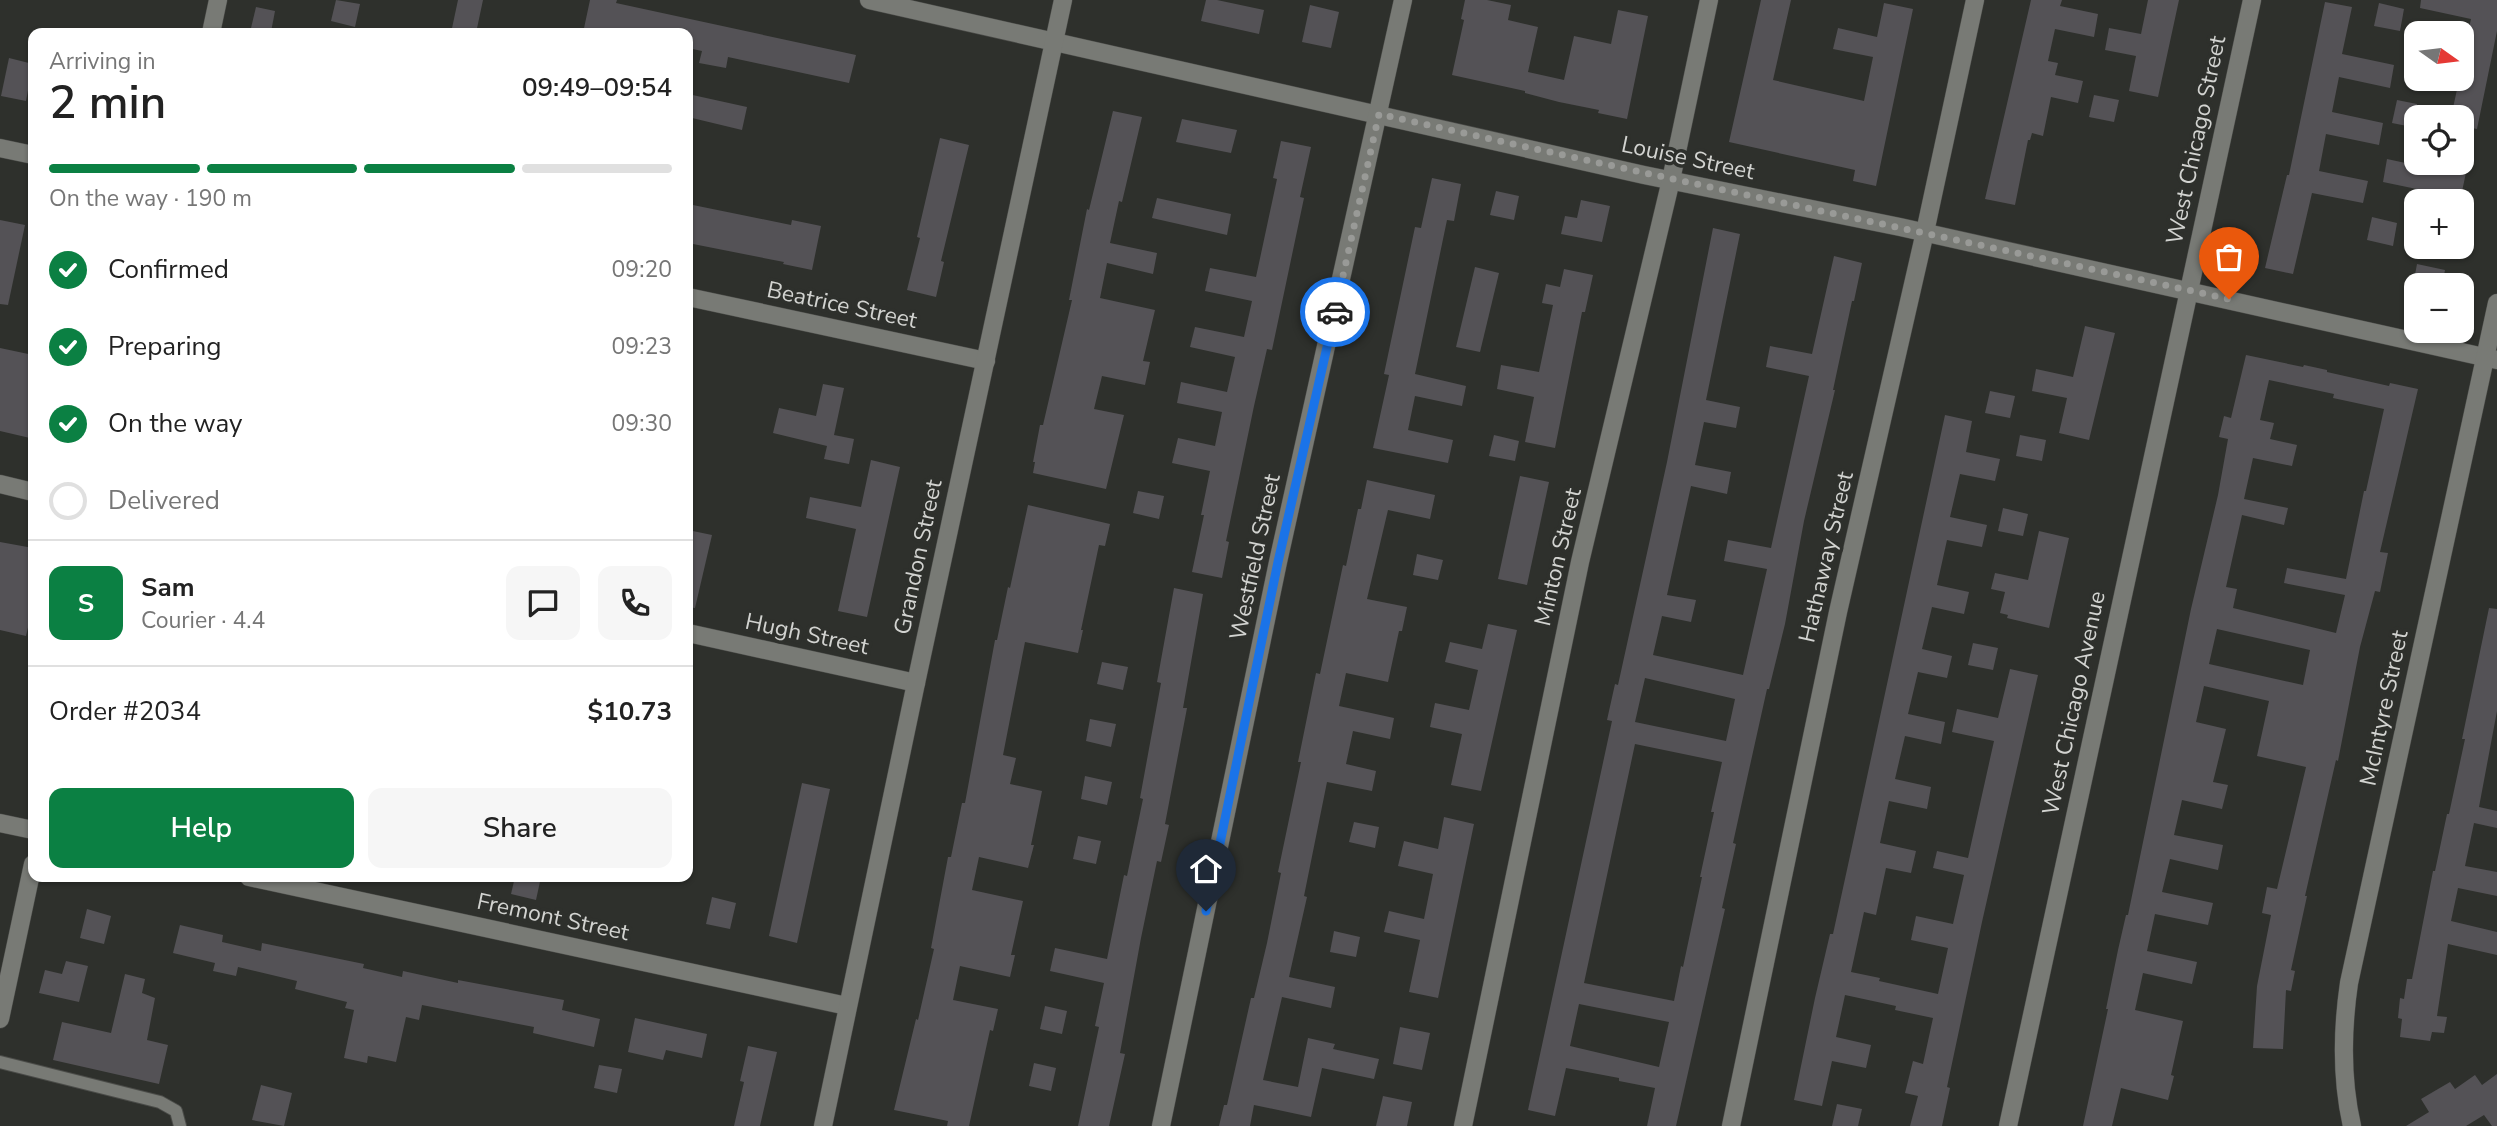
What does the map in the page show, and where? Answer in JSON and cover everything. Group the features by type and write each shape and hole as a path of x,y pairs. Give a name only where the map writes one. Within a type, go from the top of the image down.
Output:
{"street":[{"path":"212,28 218,0"},
{"name":"Louise Street","path":"869,0 1671,180 1925,232 2491,359"},
{"name":"Grandon Street","path":"823,1126 1063,0"},
{"name":"Westfield Street","path":"1161,1126 1278,562 1403,0"},
{"name":"Minton Street","path":"1464,1126 1580,562 1671,180 1709,0"},
{"name":"Hathaway Street","path":"1731,1126 1838,612 1975,0"},
{"name":"West Chicago Street","path":"2189,290 2252,0"},
{"path":"0,148 28,154"},
{"name":"West Chicago Avenue","path":"2008,1126 2189,290"},
{"name":"Beatrice Street","path":"693,298 986,361"},
{"name":"McIntyre Street","path":"2352,1126 2344,1082 2343,1046 2349,983 2491,359 2497,303"},
{"path":"0,485 28,491"},
{"name":"Hugh Street","path":"693,634 916,683"},
{"path":"0,823 28,829"},
{"path":"0,1018 2,997 29,882"},
{"name":"Fremont Street","path":"272,882 847,1006"}],"lane":[{"path":"0,1062 160,1102 176,1111 180,1126"}],"building":[{"path":"336,0 360,4 355,27 331,21"},
{"path":"458,0 483,0 477,28 452,28"},
{"path":"590,0 617,0 616,3 856,55 849,83 728,57 726,68 699,63 702,51 693,49 693,28 584,28"},
{"path":"1206,0 1264,10 1259,34 1201,21"},
{"path":"1465,0 1487,0 1511,5 1508,20 1538,27 1528,72 1564,80 1574,36 1611,44 1618,10 1648,16 1627,119 1525,91 1452,75 1464,20 1461,19"},
{"path":"1761,0 1791,0 1773,80 1864,101 1873,57 1833,49 1838,28 1877,37 1884,3 1913,9 1876,186 1853,181 1855,170 1729,142"},
{"path":"2031,0 2062,0 2060,6 2098,14 2094,37 2055,29 2048,61 2058,63 2055,75 2083,81 2078,103 2051,97 2043,136 2032,133 2028,140 2015,205 1985,199"},
{"path":"2148,0 2179,0 2158,97 2129,91 2136,56 2105,50 2109,28 2141,34"},
{"path":"2421,0 2497,0 2497,31 2477,129 2474,128 2474,105 2454,105 2457,91 2474,91 2474,21 2420,8"},
{"path":"2325,2 2352,7 2342,54 2394,65 2390,88 2339,77 2332,112 2383,123 2379,145 2326,134 2319,171 2368,181 2363,203 2312,193 2293,274 2265,268 2289,175"},
{"path":"2379,3 2404,9 2400,31 2374,26"},
{"path":"1310,5 1339,12 1331,48 1302,42"},
{"path":"256,7 275,11 272,28 251,28"},
{"path":"9,58 28,63 26,101 1,96"},
{"path":"693,95 747,107 742,130 693,118"},
{"path":"2094,95 2119,100 2114,122 2089,117"},
{"path":"2397,100 2417,104 2404,105 2404,125 2392,123"},
{"path":"1113,111 1142,117 1110,243 1157,253 1153,274 1107,263 1100,298 1155,310 1143,361 1150,362 1145,385 1102,376 1094,409 1124,415 1106,489 1033,473 1033,462 1072,300 1069,300 1087,209 1089,210"},
{"path":"1182,119 1237,130 1231,153 1176,142"},
{"path":"940,138 969,145 941,261 944,262 936,297 907,290"},
{"path":"1281,141 1311,147 1300,197 1304,198 1272,350 1267,349 1226,541 1229,542 1222,578 1192,572 1210,471 1172,463 1178,438 1215,446 1222,412 1177,403 1181,382 1227,392 1235,357 1190,347 1195,327 1244,337 1252,301 1205,291 1210,268 1256,277 1277,179 1273,178"},
{"path":"2387,159 2404,163 2404,175 2465,175 2463,189 2417,189 2383,182"},
{"path":"1432,178 1461,184 1454,221 1447,220 1415,374 1466,386 1462,406 1415,396 1408,430 1453,440 1448,463 1373,448 1389,375 1384,374 1415,227 1421,228"},
{"path":"1496,191 1519,196 1514,220 1490,215"},
{"path":"1157,198 1231,214 1227,235 1152,218"},
{"path":"1581,200 1610,206 1602,242 1561,234 1565,216 1577,218"},
{"path":"693,205 791,225 792,220 821,226 812,270 783,264 784,262 693,244"},
{"path":"2372,217 2397,223 2393,246 2367,240"},
{"path":"0,220 25,225 8,305 0,304"},
{"path":"1713,228 1740,234 1706,400 1740,407 1736,428 1704,422 1695,465 1731,472 1727,494 1691,486 1667,595 1696,600 1691,622 1662,616 1653,655 1743,675 1767,569 1724,561 1728,540 1771,548 1809,376 1766,367 1770,346 1812,354 1834,256 1862,263 1804,521 1785,624 1767,689 1733,843 1736,844 1722,908 1725,909 1676,1126 1647,1126 1655,1088 1566,1068 1555,1116 1528,1110 1612,721 1607,720 1615,684 1618,685 1667,462","holes":["1645,678 1735,699 1726,741 1635,722","1635,744 1722,762 1711,812 1714,812 1702,877 1674,1001 1584,983","1579,1004 1669,1022 1659,1067 1570,1046"]},
{"path":"2417,264 2445,270 2444,273 2415,273"},
{"path":"1475,267 1499,273 1480,352 1456,347"},
{"path":"1564,269 1593,275 1585,312 1582,312 1555,448 1525,442 1534,397 1497,389 1501,365 1539,372 1553,305 1542,303 1546,284 1560,287"},
{"path":"2085,326 2115,333 2089,440 2059,433 2067,398 2032,391 2036,369 2073,377"},
{"path":"0,348 28,354 28,438 0,431"},
{"path":"2246,355 2303,367 2304,365 2389,386 2390,383 2418,389 2380,552 2388,553 2380,592 2375,591 2360,647 2338,761 2336,760 2305,896 2291,970 2295,971 2291,991 2286,990 2283,1049 2253,1048 2257,986 2271,915 2262,913 2267,887 2277,889 2306,767 2257,756 2269,701 2204,686 2196,722 2226,729 2213,782 2228,785 2222,809 2182,800 2174,835 2223,845 2218,870 2170,859 2162,892 2213,903 2208,925 2155,914 2147,951 2197,962 2192,984 2143,973 2135,1010 2183,1021 2168,1100 2121,1088 2112,1126 2083,1126 2118,950 2128,915 2191,609 2218,495 2228,439 2219,437 2224,416 2231,418","holes":["2269,380 2334,394 2333,398 2384,409 2346,579 2287,568 2284,583 2345,595 2336,633 2233,608 2237,589 2226,587 2242,515 2284,525 2288,508 2244,499 2253,458 2292,466 2297,445 2270,439 2274,423 2260,420","2217,629 2310,650 2303,685 2209,664"]},
{"path":"823,384 844,388 834,435 854,439 849,464 824,459 827,446 773,433 779,408 816,416"},
{"path":"1990,391 2015,396 2010,418 1985,413"},
{"path":"1945,415 1972,421 1966,452 2000,459 1995,481 1960,474 1950,517 1987,525 1982,547 1947,540 1937,585 1969,592 1964,614 1932,607 1922,649 1952,656 1947,678 1918,672 1908,714 1945,722 1941,744 1905,736 1895,779 1931,787 1927,809 1889,801 1880,843 1916,851 1911,873 1886,868 1876,915 1864,912 1851,972 1938,994 1948,948 1911,940 1916,916 1953,924 1964,875 1933,868 1937,851 1968,858 1994,741 1952,732 1957,709 1998,718 2010,669 2038,675 1982,922 1947,1087 1950,1088 1942,1126 1910,1126 1918,1096 1905,1093 1913,1061 1923,1064 1933,1018 1895,1010 1896,1006 1845,995 1836,1037 1871,1045 1866,1068 1832,1061 1822,1106 1794,1100 1830,934 1833,934"},
{"path":"1494,435 1519,441 1515,461 1489,456"},
{"path":"2020,435 2046,440 2042,461 2016,456"},
{"path":"871,460 900,467 867,617 838,611 856,529 806,518 810,497 861,507"},
{"path":"1520,476 1549,482 1527,585 1498,579"},
{"path":"1367,480 1435,495 1430,519 1388,510 1367,599 1407,607 1402,631 1399,631 1388,682 1346,673 1339,706 1394,718 1390,739 1353,731 1346,764 1376,771 1372,791 1327,782 1304,896 1307,897 1289,977 1335,987 1331,1008 1282,997 1263,1080 1298,1087 1308,1038 1335,1044 1333,1049 1379,1059 1374,1079 1322,1068 1311,1117 1254,1105 1250,1126 1219,1126 1224,1105 1227,1105 1251,998 1254,998 1267,943 1316,673 1320,674 1343,565 1346,566"},
{"path":"1138,491 1164,496 1159,519 1133,513"},
{"path":"1028,505 1110,524 1105,546 1099,545 1078,653 1025,642 1003,755 1016,758 1010,784 1042,791 1031,845 1034,845 1028,868 979,857 972,890 1023,901 1011,955 1015,955 1010,977 960,966 953,1000 998,1009 993,1031 990,1030 969,1126 947,1126 948,1121 894,1110 934,949 931,948 948,857 951,857 962,803 965,803 995,640 1008,587 1010,588"},
{"path":"2003,508 2028,514 2023,536 1998,531"},
{"path":"693,531 712,535 693,608"},
{"path":"2039,531 2069,538 2049,628 2007,618 2008,615 2000,613 2005,592 1991,589 1995,573 2028,580"},
{"path":"0,542 28,547 28,627 26,636 0,630"},
{"path":"1417,554 1443,560 1438,580 1413,575"},
{"path":"1174,588 1203,594 1183,708 1187,708 1165,824 1169,825 1161,862 1157,861 1141,938 1120,1053 1125,1054 1109,1126 1078,1126 1099,1027 1095,1026 1104,983 1050,971 1055,948 1107,959 1143,799 1140,798 1161,683 1157,682"},
{"path":"2489,608 2497,609 2497,711 2479,807 2497,811 2497,828 2474,823 2465,866 2497,872 2497,896 2458,888 2451,921 2497,932 2497,955 2448,944 2437,1016 2447,1017 2444,1033 2432,1032 2430,1041 2400,1037 2400,998 2404,999 2407,979 2412,979 2433,871 2449,814 2465,739 2462,739"},
{"path":"1488,624 1517,630 1481,791 1451,785 1462,734 1430,727 1435,703 1469,710 1478,670 1445,662 1450,642 1482,649"},
{"path":"1973,643 1998,648 1993,670 1968,665"},
{"path":"1102,662 1128,667 1123,690 1097,684"},
{"path":"1090,719 1116,724 1111,747 1086,741"},
{"path":"1085,776 1112,782 1107,805 1081,799"},
{"path":"802,783 830,789 797,943 769,936"},
{"path":"1444,817 1474,824 1438,998 1409,992 1420,940 1384,932 1389,911 1424,919 1433,874 1398,866 1404,841 1438,849"},
{"path":"1354,822 1379,827 1375,848 1349,842"},
{"path":"1078,836 1101,841 1096,864 1073,859"},
{"path":"514,882 540,882 536,900 511,894"},
{"path":"712,897 736,903 730,929 706,924"},
{"path":"87,909 111,916 104,944 80,938"},
{"path":"180,925 223,935 222,942 261,951 262,943 364,964 363,968 402,977 403,971 564,1000 562,1010 600,1019 594,1047 533,1033 534,1027 422,1005 419,1020 406,1017 396,1062 368,1056 367,1063 344,1058 354,1010 345,1008 347,1002 295,989 297,981 238,967 236,976 213,971 215,963 173,953"},
{"path":"1334,931 1360,937 1356,957 1330,952"},
{"path":"66,961 88,966 79,1002 39,993 45,970 62,974"},
{"path":"125,974 145,979 142,993 155,998 147,1040 168,1045 159,1084 53,1060 62,1022 111,1033"},
{"path":"1045,1006 1067,1011 1062,1034 1040,1029"},
{"path":"635,1018 707,1034 702,1058 666,1050 663,1060 628,1052"},
{"path":"1400,1027 1430,1033 1422,1070 1393,1064"},
{"path":"748,1046 777,1052 760,1126 734,1126 744,1082 740,1081"},
{"path":"1034,1063 1056,1068 1051,1091 1029,1086"},
{"path":"599,1065 622,1069 617,1093 594,1088"},
{"path":"2497,1074 2497,1126 2492,1126 2484,1115 2466,1126 2406,1126 2429,1112 2421,1099 2450,1082 2455,1089 2475,1075 2482,1085"},
{"path":"261,1085 292,1093 284,1126 252,1120"},
{"path":"1383,1096 1412,1102 1407,1126 1376,1126"},
{"path":"1837,1104 1862,1109 1858,1126 1832,1126"}],"way so far":[{"path":"1335,312 1379,114 1644,175 1900,227 2229,299"}],"route":[{"path":"1206,911 1278,562 1335,312"}]}
